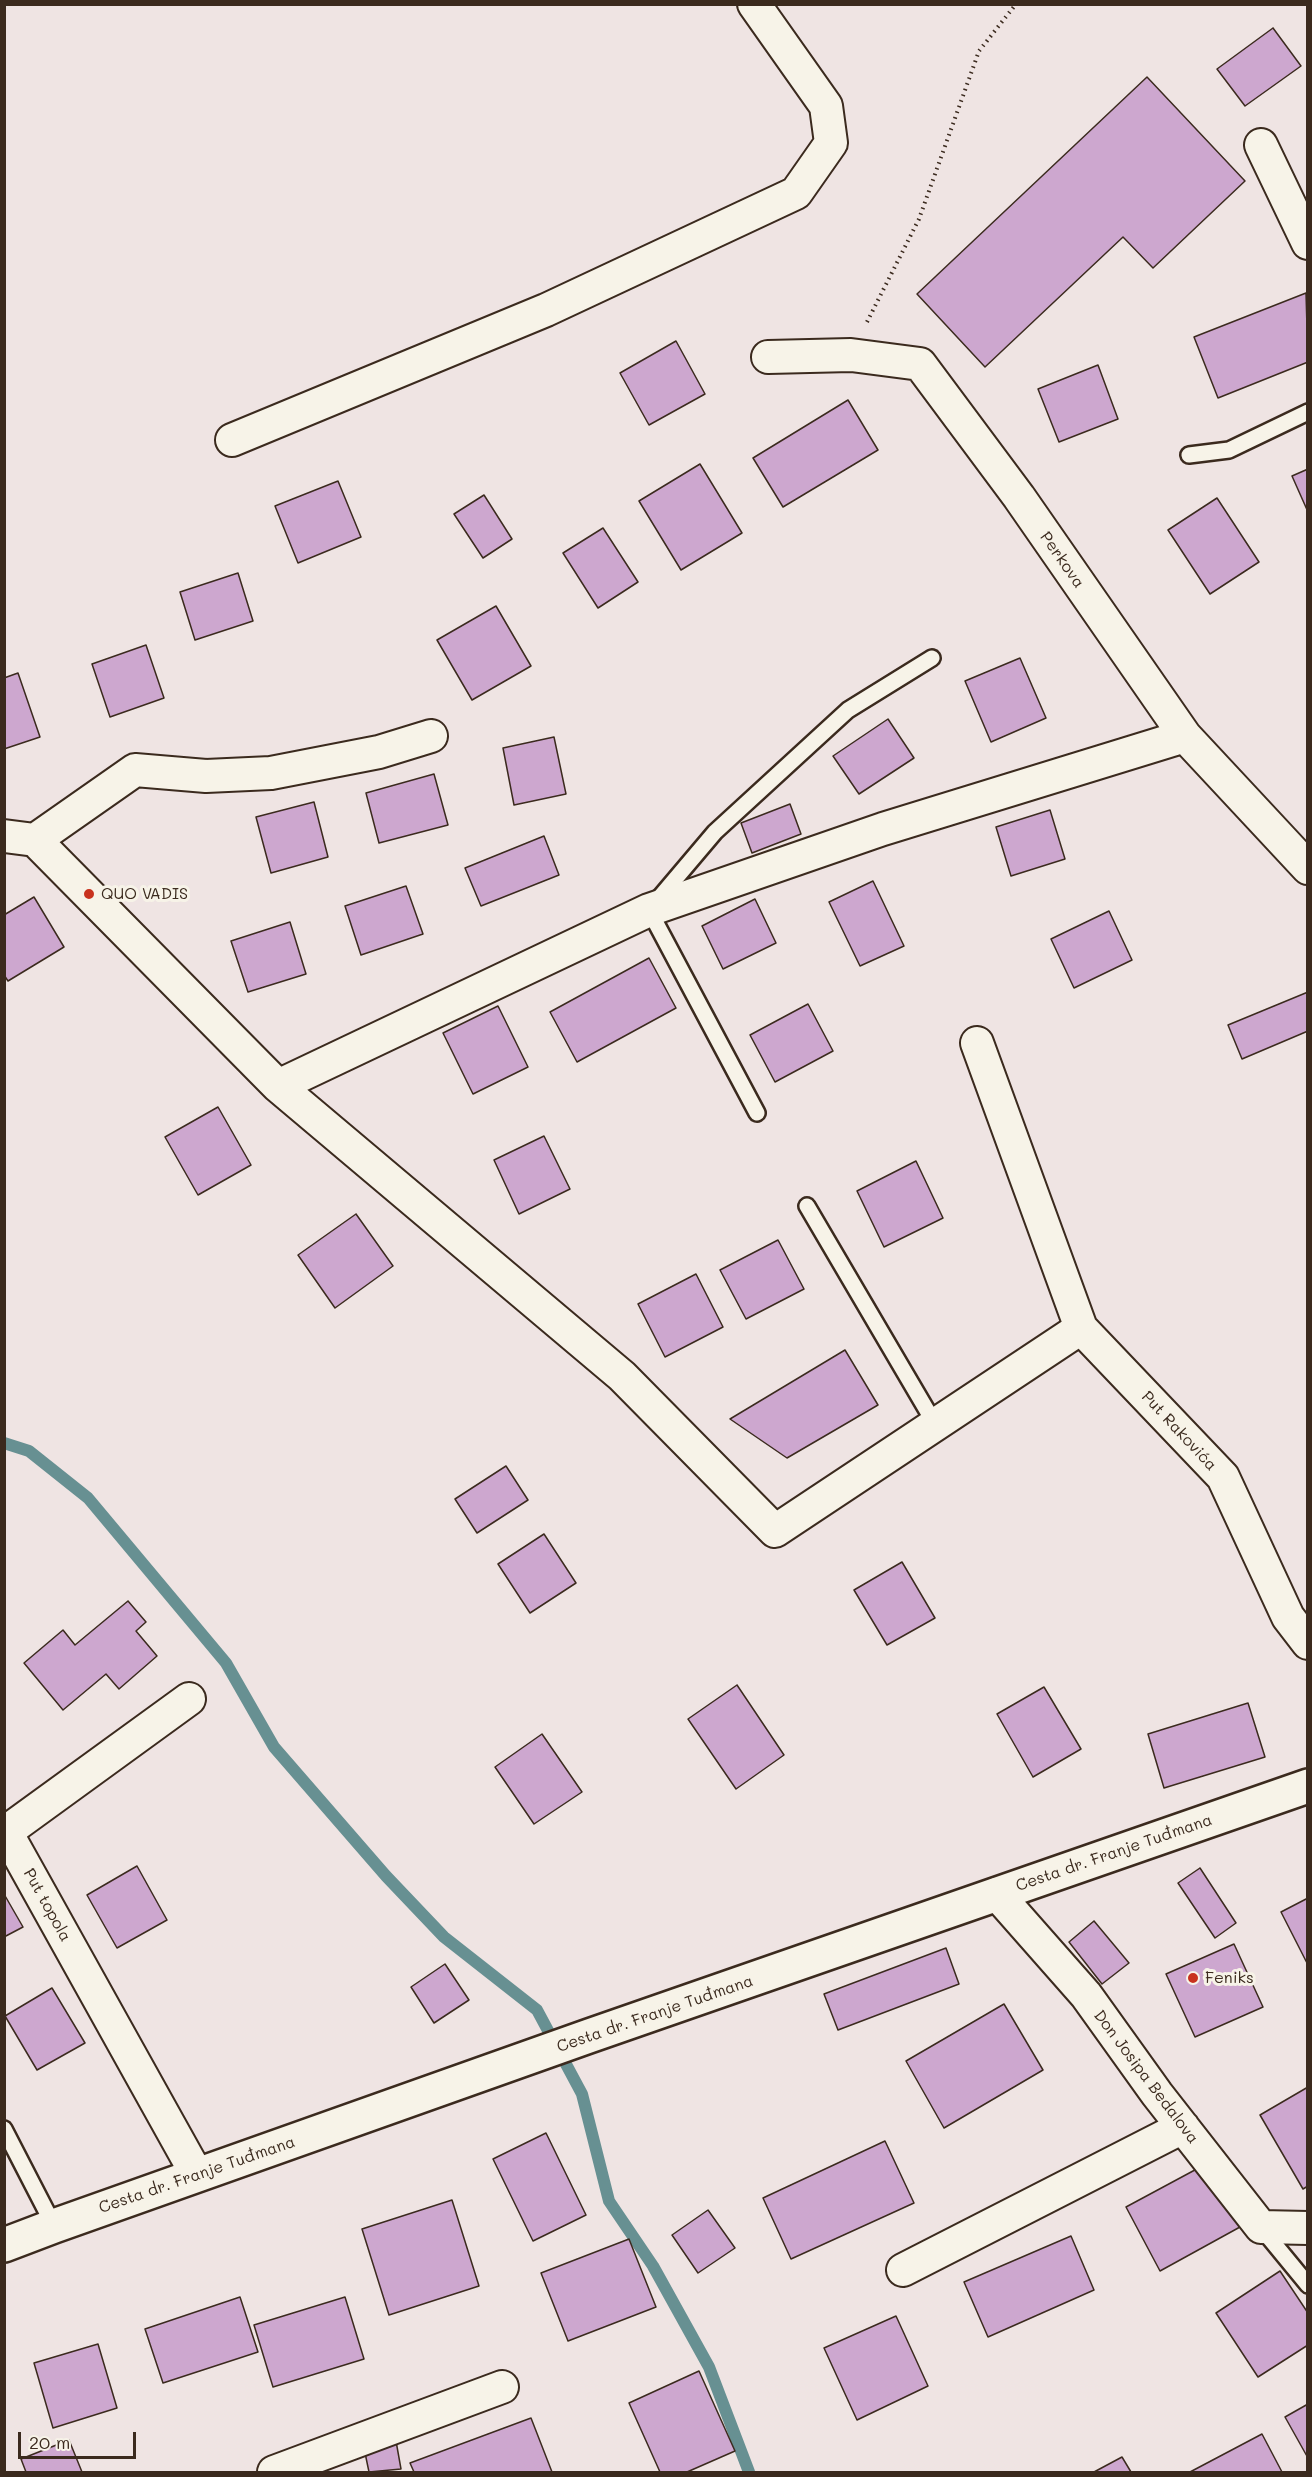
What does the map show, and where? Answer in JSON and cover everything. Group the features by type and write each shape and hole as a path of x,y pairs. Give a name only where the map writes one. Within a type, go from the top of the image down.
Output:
{"main road":[{"name":"Cesta dr. Franje Tuđmana","path":"4,2245 589,2036 1308,1786"}],"street":[{"path":"232,440 546,310 796,193 831,143 826,106 754,4"},
{"path":"1261,145 1308,243"},
{"name":"Perkova","path":"768,357 851,355 920,364 1019,497 1185,736 1308,868"},
{"path":"431,736 379,752 271,772 206,776 135,770 20,838 278,1086 622,1376 775,1531 1081,1328 977,1043"},
{"path":"278,1086 649,910 883,829 1185,736"},
{"name":"Put Rakovića","path":"1081,1328 1223,1477 1288,1617 1308,1643"},
{"name":"Put topola","path":"189,1700 6,1832 197,2175"},
{"name":"Don Josipa Bedalova","path":"997,1894 1086,1995 1183,2127 1261,2227"},
{"path":"903,2270 1183,2127"},
{"path":"1261,2227 1308,2228"},
{"path":"274,2472 502,2387"}],"lane":[{"path":"1189,455 1229,450 1308,412"},
{"path":"757,1113 649,910 715,832 848,710 932,658"},
{"path":"4,819 20,838"},
{"path":"807,1206 935,1424"},
{"path":"4,2129 54,2226"},
{"path":"1261,2227 1308,2284"}],"path":[{"path":"851,355 919,219 979,51 1016,4"}],"building":[{"path":"1273,28 1301,66 1245,106 1217,69"},
{"path":"1147,77 1245,181 1153,268 1123,237 985,367 917,294"},
{"path":"1306,293 1308,362 1218,398 1194,337"},
{"path":"676,341 705,394 649,425 620,373"},
{"path":"1098,365 1118,419 1059,442 1038,389"},
{"path":"848,400 878,450 783,507 753,458"},
{"path":"700,464 742,533 681,570 639,501"},
{"path":"1308,469 1308,512 1292,476"},
{"path":"338,481 361,537 298,563 275,506"},
{"path":"484,495 512,539 483,558 454,514"},
{"path":"1217,498 1259,562 1210,594 1168,530"},
{"path":"603,528 638,582 598,608 563,553"},
{"path":"238,573 253,621 195,640 180,592"},
{"path":"496,606 531,666 472,700 437,640"},
{"path":"146,645 164,698 110,717 92,664"},
{"path":"1020,658 1046,718 991,742 965,681"},
{"path":"18,673 40,737 4,749 4,678"},
{"path":"888,719 914,758 859,794 833,756"},
{"path":"554,737 566,794 514,805 503,748"},
{"path":"434,774 448,825 379,843 366,793"},
{"path":"314,802 328,857 271,873 256,817"},
{"path":"790,804 801,834 752,853 741,823"},
{"path":"1050,810 1065,859 1011,876 996,827"},
{"path":"544,836 559,875 481,906 465,868"},
{"path":"873,881 904,946 860,966 829,902"},
{"path":"406,886 423,934 361,955 345,906"},
{"path":"34,897 64,947 8,981 4,975 4,915"},
{"path":"755,899 776,943 723,969 702,926"},
{"path":"1109,911 1132,960 1074,988 1051,939"},
{"path":"290,922 306,974 248,992 231,941"},
{"path":"649,958 676,1008 577,1062 550,1012"},
{"path":"1308,992 1308,1031 1242,1059 1228,1025"},
{"path":"808,1004 833,1051 775,1082 750,1035"},
{"path":"498,1006 528,1067 473,1094 443,1033"},
{"path":"218,1107 251,1165 198,1195 165,1137"},
{"path":"544,1136 570,1189 519,1214 494,1160"},
{"path":"916,1161 943,1218 884,1247 857,1191"},
{"path":"356,1214 393,1266 335,1308 298,1255"},
{"path":"778,1240 804,1289 746,1319 720,1270"},
{"path":"696,1274 723,1327 665,1357 638,1304"},
{"path":"845,1350 878,1405 787,1458 730,1419"},
{"path":"506,1466 528,1500 477,1533 455,1499"},
{"path":"544,1534 576,1583 530,1613 498,1564"},
{"path":"902,1562 935,1618 887,1645 854,1590"},
{"path":"128,1601 146,1622 136,1631 157,1656 119,1689 106,1674 63,1710 24,1663 63,1630 75,1645"},
{"path":"737,1685 784,1755 736,1789 688,1719"},
{"path":"1044,1687 1081,1749 1033,1777 997,1714"},
{"path":"1248,1703 1265,1757 1164,1788 1148,1734"},
{"path":"542,1734 582,1792 534,1824 495,1767"},
{"path":"137,1866 167,1920 117,1948 87,1895"},
{"path":"1200,1868 1236,1923 1215,1938 1178,1883"},
{"path":"4,1894 23,1927 4,1937"},
{"path":"1308,1898 1308,1965 1281,1912"},
{"path":"1094,1921 1129,1963 1102,1984 1069,1942"},
{"path":"1234,1944 1263,2007 1195,2037 1166,1974"},
{"path":"946,1948 959,1984 838,2030 824,1994"},
{"path":"445,1964 469,2000 434,2023 411,1987"},
{"path":"52,1988 85,2043 37,2070 5,2016"},
{"path":"1004,2004 1043,2070 944,2128 906,2061"},
{"path":"1308,2087 1308,2186 1303,2189 1260,2115"},
{"path":"546,2133 586,2215 533,2241 493,2159"},
{"path":"885,2141 914,2203 791,2259 763,2198"},
{"path":"1206,2164 1240,2227 1160,2271 1126,2207"},
{"path":"452,2200 479,2286 389,2315 362,2229"},
{"path":"708,2210 735,2248 698,2273 672,2235"},
{"path":"1071,2236 1094,2290 988,2337 964,2282"},
{"path":"629,2239 656,2307 568,2341 541,2273"},
{"path":"1280,2271 1308,2313 1308,2345 1258,2377 1216,2313"},
{"path":"240,2297 258,2352 163,2383 145,2329"},
{"path":"345,2297 364,2359 273,2387 254,2325"},
{"path":"896,2316 928,2386 857,2420 824,2348"},
{"path":"98,2344 117,2408 53,2428 34,2363"},
{"path":"699,2371 735,2451 687,2472 660,2472 629,2403"},
{"path":"1308,2404 1308,2458 1285,2417"},
{"path":"531,2418 552,2472 414,2472 410,2463"},
{"path":"1262,2434 1282,2472 1190,2472"},
{"path":"69,2440 82,2472 26,2472 21,2459"},
{"path":"396,2441 401,2469 369,2472 364,2448"},
{"path":"1122,2457 1131,2472 1094,2472"}],"waterway":[{"path":"4,1443 29,1451 88,1498 226,1663 274,1747 386,1876 444,1937 537,2010 582,2094 609,2201 653,2266 709,2367 749,2472"}],"place":[{"name":"QUO VADIS","path":"89,894"},
{"name":"Feniks","path":"1193,1978"}]}
